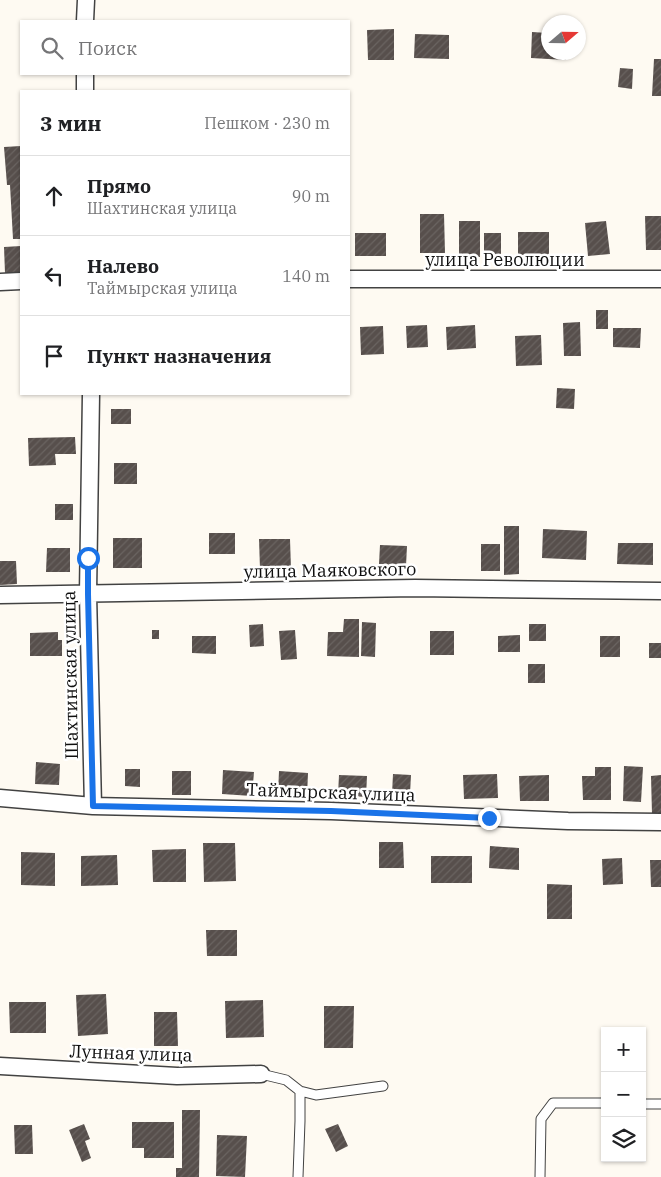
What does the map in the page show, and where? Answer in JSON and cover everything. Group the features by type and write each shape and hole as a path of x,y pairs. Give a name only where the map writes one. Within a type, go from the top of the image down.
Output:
{"street":[{"path":"85,20 86,0"},
{"path":"85,75 85,90"},
{"name":"улица Революции","path":"350,279 661,279"},
{"path":"0,282 20,281"},
{"name":"Шахтинская улица","path":"91,395 88,594 93,806"},
{"name":"улица Маяковского","path":"0,595 415,588 661,591"},
{"name":"Таймырская улица","path":"0,798 93,806 331,811 568,821 661,822"},
{"name":"Лунная улица","path":"0,1066 176,1076 261,1074"}],"lane":[{"path":"261,1074 286,1080 300,1091 316,1094 383,1086"},
{"path":"298,1177 300,1091"},
{"path":"540,1177 541,1118 553,1103 601,1104"},
{"path":"646,1104 661,1104"}],"building":[{"path":"394,29 394,60 368,60 367,30"},
{"path":"532,32 541,33 541,59 531,58"},
{"path":"415,34 449,35 449,59 414,58"},
{"path":"654,59 661,59 661,96 652,96"},
{"path":"620,68 633,69 632,89 618,87"},
{"path":"20,146 20,239 13,239 10,185 7,185 4,147"},
{"path":"420,214 444,214 445,253 420,253"},
{"path":"645,216 661,216 661,250 646,250"},
{"path":"459,221 480,221 480,257 459,257"},
{"path":"606,221 610,254 588,256 585,223"},
{"path":"518,232 549,232 549,255 518,255"},
{"path":"355,233 386,233 386,256 355,256"},
{"path":"484,233 501,233 501,255 484,255"},
{"path":"20,246 20,272 5,273 4,247"},
{"path":"596,310 608,310 608,329 596,329"},
{"path":"580,322 581,356 564,356 563,323"},
{"path":"427,325 428,347 407,348 406,326"},
{"path":"475,325 476,348 447,350 446,327"},
{"path":"383,326 384,354 361,355 360,327"},
{"path":"613,328 641,328 640,348 613,347"},
{"path":"541,335 542,365 516,366 515,336"},
{"path":"557,388 575,389 574,409 556,408"},
{"path":"111,409 131,409 131,424 111,424"},
{"path":"75,437 76,454 55,454 56,465 29,466 28,438"},
{"path":"114,463 137,463 137,484 114,484"},
{"path":"55,504 73,504 73,520 55,520"},
{"path":"504,526 519,526 519,574 504,575"},
{"path":"543,529 587,531 586,560 542,558"},
{"path":"209,533 235,533 235,554 209,554"},
{"path":"113,538 142,538 142,568 113,568"},
{"path":"259,539 290,539 291,569 260,569"},
{"path":"618,543 653,543 653,565 617,564"},
{"path":"481,544 500,544 500,571 481,571"},
{"path":"380,545 407,546 406,566 379,564"},
{"path":"47,548 70,548 70,572 46,572"},
{"path":"0,561 16,561 17,584 0,585"},
{"path":"344,619 359,619 359,657 327,656 328,632 343,632"},
{"path":"362,622 376,623 375,657 361,656"},
{"path":"263,624 264,646 250,647 249,625"},
{"path":"529,624 546,624 546,641 529,641"},
{"path":"152,630 159,630 159,639 152,639"},
{"path":"295,630 297,659 281,660 279,631"},
{"path":"430,631 454,631 454,655 430,655"},
{"path":"58,632 58,640 62,640 62,656 30,656 30,633"},
{"path":"520,635 520,652 498,652 498,636"},
{"path":"192,636 216,636 216,654 192,653"},
{"path":"600,636 620,636 620,657 600,657"},
{"path":"649,643 661,643 661,658 649,658"},
{"path":"528,664 545,664 545,683 528,683"},
{"path":"36,762 60,764 59,785 35,784"},
{"path":"624,766 643,767 641,802 623,801"},
{"path":"595,767 611,767 611,800 583,800 582,776 595,776"},
{"path":"125,769 140,769 140,787 125,786"},
{"path":"223,770 254,772 252,796 222,794"},
{"path":"172,771 191,771 191,795 172,795"},
{"path":"279,771 308,773 307,796 278,794"},
{"path":"393,774 411,775 410,794 392,794"},
{"path":"497,774 498,798 464,799 463,775"},
{"path":"339,775 367,776 366,797 338,795"},
{"path":"549,775 549,801 520,801 519,776"},
{"path":"661,775 661,814 652,814 651,776"},
{"path":"379,842 403,842 404,868 379,868"},
{"path":"203,843 235,843 236,881 204,882"},
{"path":"490,846 519,848 519,870 489,868"},
{"path":"186,849 186,882 153,882 152,850"},
{"path":"21,852 55,853 55,886 21,885"},
{"path":"117,855 118,885 81,886 81,856"},
{"path":"431,856 472,856 472,883 431,883"},
{"path":"622,858 623,884 603,885 602,859"},
{"path":"650,860 661,860 661,887 651,887"},
{"path":"547,884 572,885 572,919 547,919"},
{"path":"206,930 237,930 237,956 207,956"},
{"path":"106,994 108,1034 78,1036 76,995"},
{"path":"263,1000 264,1037 226,1038 225,1001"},
{"path":"9,1002 46,1002 46,1033 10,1033"},
{"path":"324,1006 354,1006 353,1048 324,1048"},
{"path":"154,1012 177,1012 178,1046 154,1046"},
{"path":"182,1110 200,1110 199,1177 176,1177 176,1168 182,1168"},
{"path":"132,1122 174,1122 174,1158 144,1158 144,1148 132,1148"},
{"path":"84,1124 90,1139 85,1141 91,1158 82,1162 69,1130"},
{"path":"338,1124 348,1146 336,1152 325,1129"},
{"path":"14,1125 32,1125 33,1154 15,1154"},
{"path":"217,1135 247,1136 245,1177 216,1176"}],"route":[{"path":"88,558 93,806 331,811 489,818"}]}
